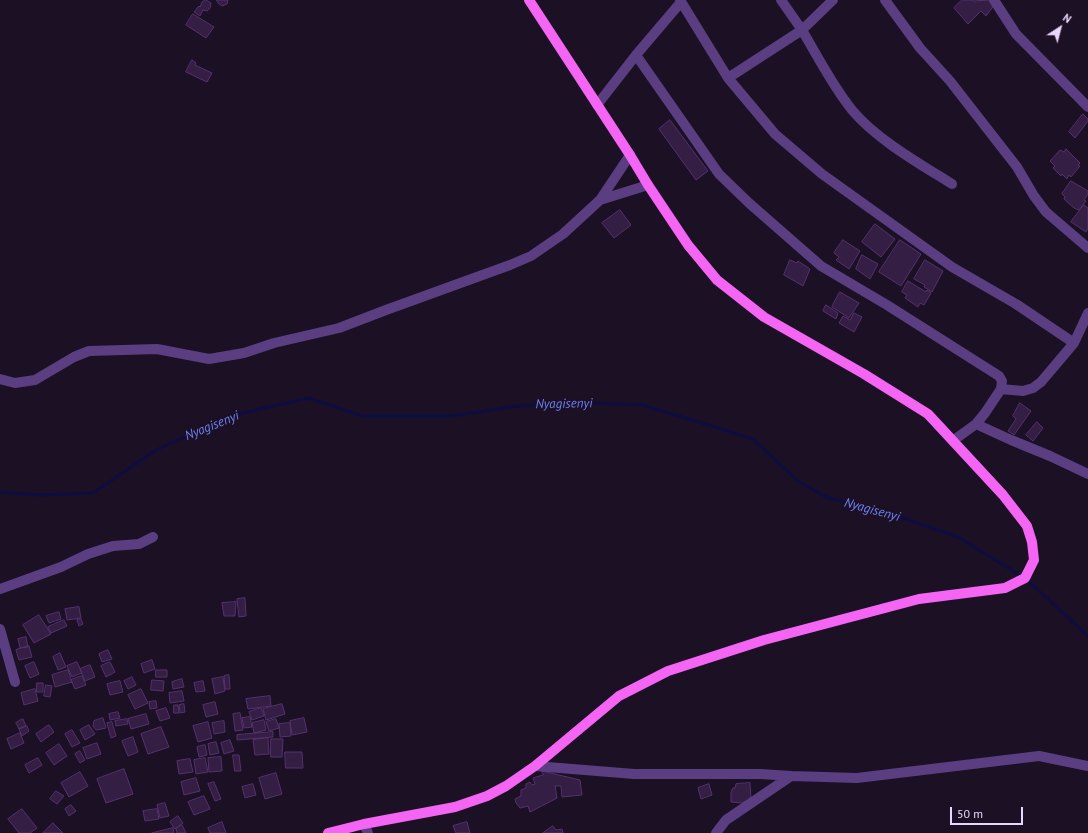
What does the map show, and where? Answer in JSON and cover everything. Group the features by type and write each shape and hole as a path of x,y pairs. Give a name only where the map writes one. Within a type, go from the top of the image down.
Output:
{"main road":[{"path":"328,833 366,829 455,807 487,796 506,786 535,766 619,696 668,671 764,640 919,599 1005,588 1025,578 1034,560 1032,542 1027,526 954,440 928,414 864,374 764,317 717,280 688,245 529,0"}],"street":[{"path":"781,0 802,30 827,75 857,115 872,130 915,161 952,184"},
{"path":"728,78 802,30 833,0"},
{"path":"885,0 920,48 950,81 1017,167 1034,196 1046,212 1088,248"},
{"path":"994,0 1016,34 1088,107"},
{"path":"597,105 680,1 728,78 775,134 822,174 952,267 1016,304 1074,343"},
{"path":"636,55 719,174 749,203 822,266 999,376 1002,381 1001,389 985,413 976,424 954,440"},
{"path":"0,379 15,383 35,380 74,357 89,351 157,349 209,359 244,353 274,343 339,328 503,268 531,256 563,234 600,200 630,155"},
{"path":"600,200 648,185"},
{"path":"1001,389 1023,391 1033,388 1041,382 1074,343 1088,313"},
{"path":"976,424 1088,474"},
{"path":"0,589 61,567 88,554 113,546 139,544 153,537"},
{"path":"0,629 15,682"},
{"path":"535,766 634,774 761,774 857,778 1040,756 1088,766"},
{"path":"716,833 726,820 791,776"}],"building":[{"path":"206,0 211,3 210,8 207,11 203,10 200,16 194,12 199,6 200,7 202,2"},
{"path":"217,0 228,0 227,4 222,6"},
{"path":"962,0 989,0 995,4 986,16 981,11 968,24 954,8"},
{"path":"193,14 214,27 206,38 186,25"},
{"path":"192,60 196,63 195,65 212,73 207,82 186,72"},
{"path":"1083,114 1088,121 1075,138 1069,132"},
{"path":"670,120 708,171 696,180 659,129"},
{"path":"1066,149 1080,163 1078,165 1080,166 1071,177 1069,175 1067,179 1062,174 1061,176 1053,168 1055,166 1050,161 1060,150 1064,152"},
{"path":"1071,181 1088,191 1088,194 1084,200 1086,201 1079,210 1074,208 1064,199 1065,197 1062,194"},
{"path":"1084,205 1088,208 1088,228 1086,232 1071,222"},
{"path":"620,210 631,225 614,238 602,223"},
{"path":"875,224 895,239 881,257 862,242"},
{"path":"843,240 860,251 849,269 836,260 839,257 834,253"},
{"path":"900,240 921,254 901,286 879,272"},
{"path":"862,255 878,264 870,279 856,269"},
{"path":"790,260 797,263 798,261 810,269 803,286 784,275"},
{"path":"925,260 943,271 932,292 924,287 925,285 914,279"},
{"path":"908,281 926,292 927,290 931,293 924,305 920,303 918,307 905,298 907,295 902,292"},
{"path":"840,292 859,303 849,318 832,307"},
{"path":"826,305 838,313 836,319 823,311"},
{"path":"854,313 862,317 854,332 839,323 843,316 850,320"},
{"path":"1020,403 1031,411 1014,435 1008,431 1016,419 1013,416"},
{"path":"1037,422 1043,428 1033,441 1026,435"},
{"path":"245,598 246,616 239,617 237,599"},
{"path":"236,602 235,616 224,616 222,603"},
{"path":"79,607 81,618 67,620 65,609"},
{"path":"59,612 61,619 49,623 46,616"},
{"path":"39,615 51,634 34,643 23,625"},
{"path":"81,619 83,624 79,626 77,620"},
{"path":"64,620 67,626 51,633 48,627"},
{"path":"26,637 28,647 20,648 18,639"},
{"path":"29,646 32,657 19,660 16,650"},
{"path":"108,650 112,659 102,662 99,654"},
{"path":"60,653 66,667 58,670 53,657"},
{"path":"152,660 155,669 144,673 141,664"},
{"path":"34,662 39,674 30,678 25,666"},
{"path":"77,662 82,673 72,677 67,666"},
{"path":"110,662 115,672 106,677 101,666"},
{"path":"90,665 95,677 85,681 80,669"},
{"path":"68,670 72,682 55,687 52,675"},
{"path":"156,670 167,670 167,677 156,677"},
{"path":"229,675 230,689 225,689 224,676"},
{"path":"82,676 86,685 75,689 71,680"},
{"path":"132,677 136,685 128,689 124,681"},
{"path":"223,677 225,691 215,694 212,679"},
{"path":"182,679 184,687 173,689 172,682"},
{"path":"152,680 164,681 163,691 151,690"},
{"path":"120,681 123,692 110,695 107,684"},
{"path":"203,681 205,691 196,692 194,683"},
{"path":"37,683 43,683 43,692 37,692"},
{"path":"46,685 52,686 50,697 44,696"},
{"path":"35,689 38,701 24,705 21,693"},
{"path":"141,689 148,703 135,709 128,695"},
{"path":"182,691 184,701 170,703 169,693"},
{"path":"270,696 271,706 248,709 246,699"},
{"path":"156,701 157,708 150,709 149,702"},
{"path":"215,702 218,714 206,717 203,705"},
{"path":"184,704 185,712 180,713 179,705"},
{"path":"282,704 285,714 266,720 263,709"},
{"path":"174,705 178,705 179,713 174,713"},
{"path":"166,708 170,718 160,721 156,711"},
{"path":"261,708 264,716 252,720 249,712"},
{"path":"118,712 120,718 110,720 109,714"},
{"path":"240,713 243,730 235,731 233,714"},
{"path":"146,714 149,724 131,729 128,719"},
{"path":"250,717 252,727 244,728 242,718"},
{"path":"103,718 106,728 96,730 93,726 94,721"},
{"path":"304,718 307,732 292,735 290,721"},
{"path":"22,719 26,726 19,729 16,723"},
{"path":"127,719 128,724 116,726 115,721"},
{"path":"276,719 279,728 269,731 266,722"},
{"path":"264,720 266,730 254,733 252,723"},
{"path":"224,721 225,732 214,734 212,723"},
{"path":"112,722 116,736 111,738 107,723"},
{"path":"208,722 212,738 198,742 193,726"},
{"path":"290,723 291,736 280,737 279,724"},
{"path":"49,725 54,732 41,742 36,734"},
{"path":"89,725 95,734 85,740 80,730"},
{"path":"27,726 29,731 22,736 19,729"},
{"path":"161,727 169,747 148,754 141,734"},
{"path":"72,730 80,743 72,747 65,734"},
{"path":"273,732 273,737 237,740 237,735"},
{"path":"20,733 24,743 11,749 7,739"},
{"path":"133,737 138,752 128,756 122,741"},
{"path":"268,738 269,754 255,755 253,740"},
{"path":"271,739 283,739 282,757 271,757"},
{"path":"230,740 234,751 224,754 221,743"},
{"path":"216,742 219,753 210,755 208,744"},
{"path":"97,743 101,754 87,759 83,748"},
{"path":"59,744 67,756 54,765 46,753"},
{"path":"205,745 207,755 199,757 197,747"},
{"path":"80,751 85,760 80,763 75,754"},
{"path":"285,752 302,752 303,768 286,768"},
{"path":"233,755 239,755 241,771 235,771"},
{"path":"221,757 222,771 209,772 208,758"},
{"path":"38,758 42,765 29,773 25,765"},
{"path":"205,758 208,772 196,774 194,760"},
{"path":"190,759 193,772 179,774 177,761"},
{"path":"124,769 133,794 106,803 97,779"},
{"path":"542,771 580,780 582,795 562,797 561,786 555,786 557,798 530,812 528,806 520,808 515,799 521,796 521,790 526,788 526,784 530,782 532,785 535,784 533,778 543,775"},
{"path":"80,772 88,786 69,797 61,783"},
{"path":"276,773 282,794 265,799 259,778"},
{"path":"196,778 200,791 184,795 181,782"},
{"path":"214,782 221,799 215,801 208,784"},
{"path":"750,783 751,799 742,803 731,802 731,792 733,788 735,788 736,784"},
{"path":"253,784 256,795 245,798 242,787"},
{"path":"709,784 712,795 701,799 698,788"},
{"path":"56,791 64,796 57,804 50,799"},
{"path":"204,796 210,809 194,815 188,802"},
{"path":"165,803 169,816 160,818 157,805"},
{"path":"71,805 76,811 69,816 65,809"},
{"path":"22,809 37,828 30,833 19,833 8,819"},
{"path":"157,809 159,819 145,821 143,811"},
{"path":"178,816 183,823 175,829 170,822"},
{"path":"222,822 226,833 210,833 208,828"},
{"path":"467,822 470,833 456,833 453,826"},
{"path":"53,823 63,833 43,833"},
{"path":"182,825 186,833 177,833 176,829"},
{"path":"553,826 556,830 562,829 563,833 543,833"},
{"path":"173,828 174,833 152,833"}],"waterway":[{"name":"Nyagisenyi","path":"0,492 39,495 93,493 156,450 234,415 309,398 362,416 451,416 518,406 593,403 642,405 753,439 798,481 826,497 897,516 958,537 1025,578 1088,636"}]}
